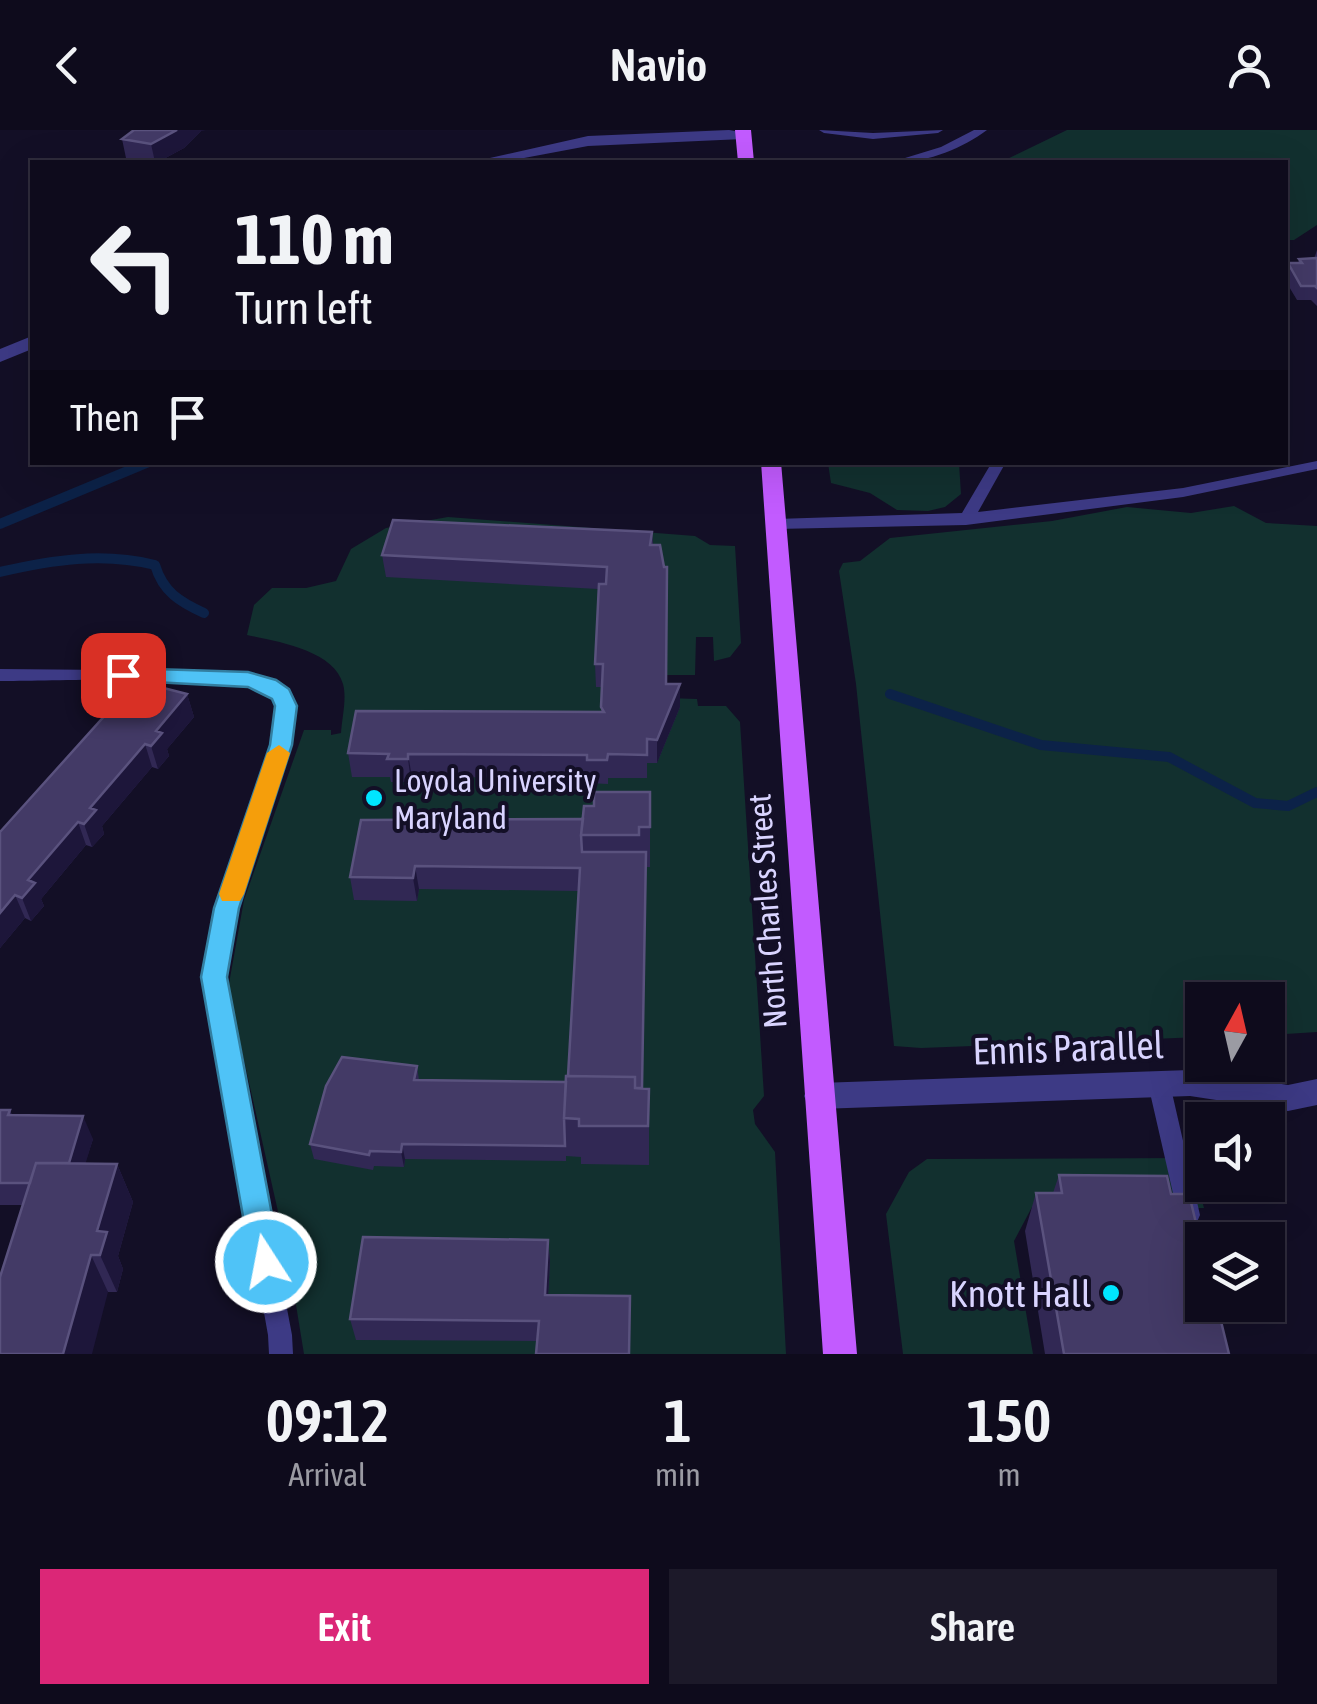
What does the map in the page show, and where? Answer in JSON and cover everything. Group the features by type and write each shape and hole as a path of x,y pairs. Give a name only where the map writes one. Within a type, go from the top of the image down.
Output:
{"main road":[{"path":"743,132 746,160"},
{"name":"North Charles Street","path":"771,465 840,1354"}],"street":[{"path":"490,160 588,141 743,132"},
{"path":"0,356 30,343"},
{"name":"Ennis Parallel","path":"819,1096 1160,1084 1205,1084 1288,1098 1317,1092"}],"lane":[{"path":"824,130 873,136 938,130"},
{"path":"905,160 946,149 982,130"},
{"path":"776,524 966,520 1142,496 1317,464"},
{"path":"966,520 997,465"},
{"path":"0,674 224,677 268,685 282,695 286,706 284,734 226,908 214,977 280,1335 280,1354"},
{"path":"1160,1084 1190,1222"}],"green space":[{"path":"1067,130 1317,130 1317,225 1288,240 1288,160 1005,160"},
{"path":"828,465 959,465 961,494 945,507 897,510 870,493 831,483"},
{"path":"1234,506 1266,523 1317,526 1317,1032 1285,1034 1285,982 1185,982 1185,1038 894,1046 856,684 839,571 843,563 860,561 890,538 1052,521 1127,507 1191,513"},
{"path":"448,517 695,536 710,545 735,546 741,643 730,657 714,661 713,637 696,637 695,675 667,675 666,698 697,699 698,706 726,706 740,722 764,1096 753,1110 755,1124 775,1152 786,1354 304,1354 288,1256 228,989 244,900 304,730 341,733 344,690 337,672 316,655 247,635 254,605 272,588 306,588 336,581 351,549 386,528"},
{"path":"1185,1158 1185,1202 1202,1202 1204,1208 1032,1207 1014,1241 1033,1354 903,1354 886,1214 909,1172 927,1159"}],"building":[{"path":"134,130 177,130 151,144 122,139"},
{"path":"1317,258 1317,288 1301,286 1288,263"},
{"path":"393,520 652,532 650,545 660,545 667,567 666,684 680,684 657,740 647,739 647,755 608,754 607,760 587,760 587,755 408,754 408,759 387,759 389,754 348,753 356,711 604,712 603,664 595,664 599,584 606,584 607,567 382,555"},
{"path":"136,681 187,694 156,731 162,733 151,746 145,744 90,808 96,810 84,824 78,822 28,880 35,883 22,898 15,895 0,913 0,832"},
{"path":"594,792 650,792 650,827 639,827 639,835 581,835 584,806 594,806"},
{"path":"583,819 582,852 646,852 642,1088 635,1088 635,1077 568,1076 580,868 415,866 413,878 350,877 361,820"},
{"path":"342,1057 417,1066 414,1080 566,1082 565,1146 402,1144 401,1152 370,1151 369,1155 310,1144 326,1086"},
{"path":"566,1076 635,1077 635,1088 649,1089 648,1126 579,1126 579,1119 564,1118"},
{"path":"0,1110 10,1110 8,1115 83,1116 69,1163 36,1163 30,1183 0,1183"},
{"path":"36,1163 117,1164 97,1231 107,1232 100,1255 91,1255 63,1354 0,1354 0,1277"},
{"name":"Knott Hall","path":"1059,1175 1167,1176 1171,1194 1185,1194 1185,1202 1191,1202 1196,1222 1185,1222 1185,1322 1221,1322 1229,1354 1064,1354 1036,1193 1062,1193"},
{"path":"363,1237 548,1240 545,1295 630,1296 629,1354 536,1354 539,1321 350,1319"}],"waterway":[{"path":"0,524 142,465"},
{"path":"0,572 77,559 155,565 174,595 204,613"},
{"path":"890,694 1041,745 1169,757 1255,803 1288,806 1317,792"}],"slow traffic":[{"path":"231,894 279,753"}],"place":[{"name":"Loyola University Maryland","path":"374,798"},
{"name":"Knott Hall","path":"1111,1293"}],"route":[{"path":"123,675 248,679 268,685 282,695 286,706 281,745 226,908 214,977 266,1262"}]}
